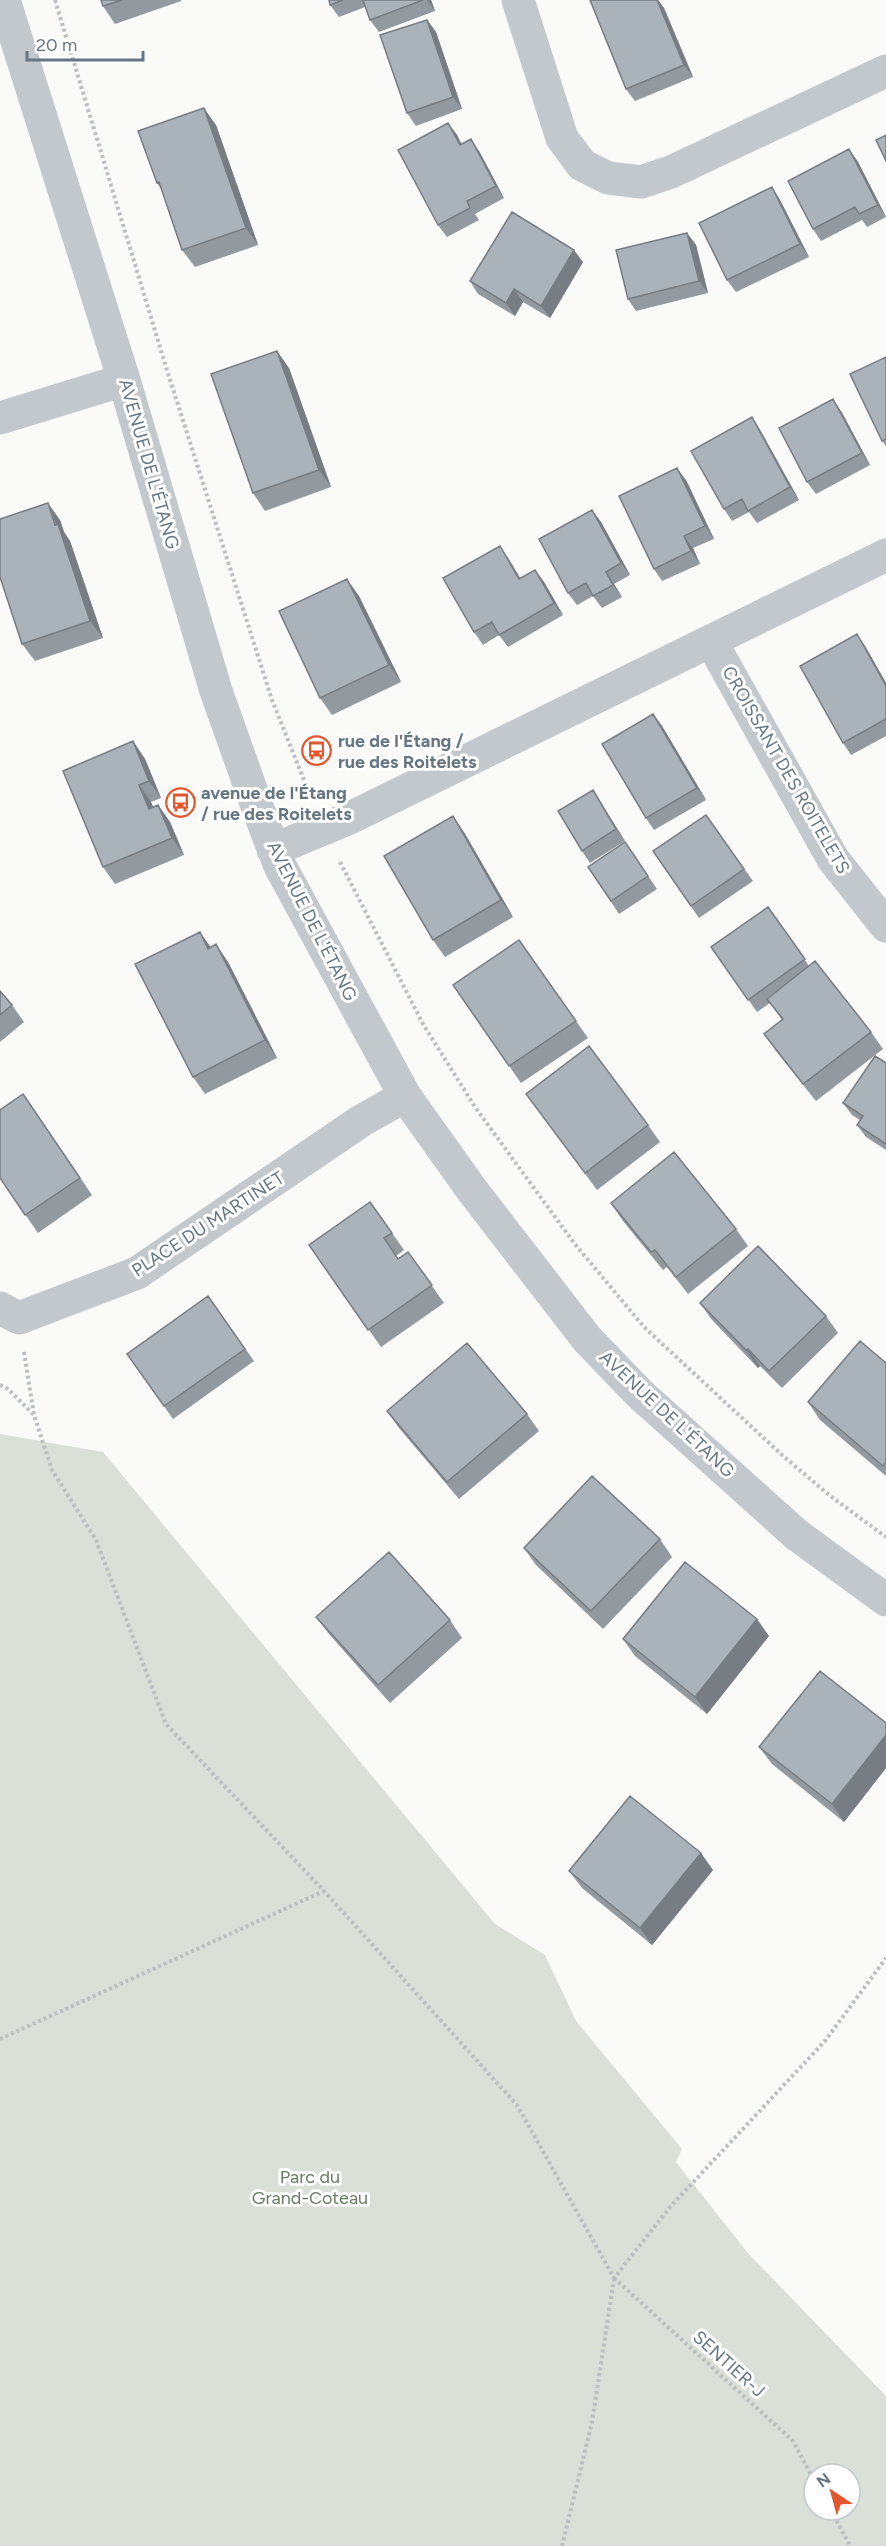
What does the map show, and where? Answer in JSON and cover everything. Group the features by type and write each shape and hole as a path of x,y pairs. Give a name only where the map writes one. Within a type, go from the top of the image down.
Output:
{"street":[{"name":"AVENUE DE L'ÉTANG","path":"4,0 124,380 216,691 273,850 405,1096 479,1199 587,1340 640,1394 797,1534 886,1600"},
{"path":"518,0 562,138 582,165 608,178 641,182 671,171 886,71"},
{"path":"0,417 124,380"},
{"path":"273,850 352,817 886,555"},
{"name":"CROISSANT DES ROITELETS","path":"711,641 833,859 886,926"},
{"name":"PLACE DU MARTINET","path":"9,1313 56,1306 137,1272 361,1121 405,1096"}],"path":[{"path":"55,0 166,366 268,689 307,789"},
{"path":"341,864 426,1029 475,1107 567,1235 644,1327 829,1496 886,1537"},
{"name":"SENTIER-J","path":"9,1313 34,1415 52,1470 96,1540 166,1724 324,1891 517,2105 614,2278 793,2441 804,2462"},
{"path":"0,1385 8,1389 34,1415"},
{"path":"0,2038 324,1891"},
{"path":"562,2546 592,2422 614,2278 671,2206 825,2042 886,1958"},
{"path":"837,2522 850,2546"}],"green space":[{"name":"Parc du Grand-Coteau","path":"0,1434 103,1452 495,1924 545,1955 576,2021 682,2149 676,2162 747,2252 886,2396 886,2546 0,2546"}],"building":[{"path":"101,0 122,0 103,6"},
{"path":"329,0 343,0 330,5"},
{"path":"363,0 423,0 370,20"},
{"path":"590,0 657,0 684,65 626,89"},
{"path":"427,20 453,97 407,113 380,35"},
{"path":"204,108 246,228 182,250 159,182 157,183 138,131"},
{"path":"448,123 460,145 471,139 496,186 467,201 470,208 438,225 398,150"},
{"path":"886,135 886,161 876,140"},
{"path":"849,149 878,205 859,214 855,207 813,229 788,181"},
{"path":"772,187 800,244 727,280 699,223"},
{"path":"512,212 574,250 541,306 514,289 506,303 470,281"},
{"path":"687,233 699,281 628,299 616,250"},
{"path":"277,351 319,470 253,493 211,374"},
{"path":"886,357 886,439 882,441 850,374"},
{"path":"833,399 862,453 807,482 779,428"},
{"path":"752,417 790,487 748,511 742,499 724,509 691,451"},
{"path":"677,468 705,526 684,536 691,551 654,569 619,496"},
{"path":"48,503 55,525 58,524 90,621 22,644 0,577 0,519"},
{"path":"592,510 621,563 606,572 613,585 593,596 586,583 568,593 539,539"},
{"path":"500,546 519,579 535,570 554,603 499,635 492,622 474,632 443,578"},
{"path":"347,579 389,665 320,698 279,611"},
{"path":"857,634 886,686 886,719 843,743 800,666"},
{"path":"653,714 697,788 646,818 602,744"},
{"path":"133,741 149,781 139,785 149,809 158,805 172,838 103,867 63,771"},
{"path":"593,790 616,829 582,851 558,811"},
{"path":"706,815 744,869 691,906 653,851"},
{"path":"453,816 501,900 433,940 384,856"},
{"path":"625,842 648,876 611,901 588,867"},
{"path":"768,907 805,959 748,1000 711,947"},
{"path":"200,932 208,949 216,944 265,1040 193,1077 135,964"},
{"path":"519,940 576,1021 509,1066 453,985"},
{"path":"815,961 871,1032 803,1084 764,1034 783,1019 767,999"},
{"path":"0,991 12,1005 0,1015"},
{"path":"589,1046 648,1125 585,1173 526,1094"},
{"path":"875,1056 886,1063 886,1144 857,1125 863,1116 843,1103"},
{"path":"23,1094 80,1178 25,1215 0,1178 0,1110"},
{"path":"674,1152 736,1229 676,1277 655,1250 651,1252 611,1203"},
{"path":"370,1202 392,1233 384,1238 398,1259 408,1252 432,1285 368,1330 309,1245"},
{"path":"758,1246 826,1316 769,1371 700,1303"},
{"path":"208,1296 245,1349 164,1406 127,1354"},
{"path":"860,1341 886,1363 886,1462 883,1466 808,1402"},
{"path":"467,1343 527,1414 447,1482 387,1411"},
{"path":"592,1476 660,1539 591,1611 524,1548"},
{"path":"389,1552 450,1620 378,1685 316,1617"},
{"path":"685,1562 757,1619 695,1697 623,1639"},
{"path":"820,1671 886,1723 886,1735 832,1804 759,1747"},
{"path":"630,1796 701,1853 640,1928 569,1871"}],"place":[{"name":"rue de l'Étang / rue des Roitelets","path":"317,751"},
{"name":"avenue de l'Étang / rue des Roitelets","path":"180,803"}]}
